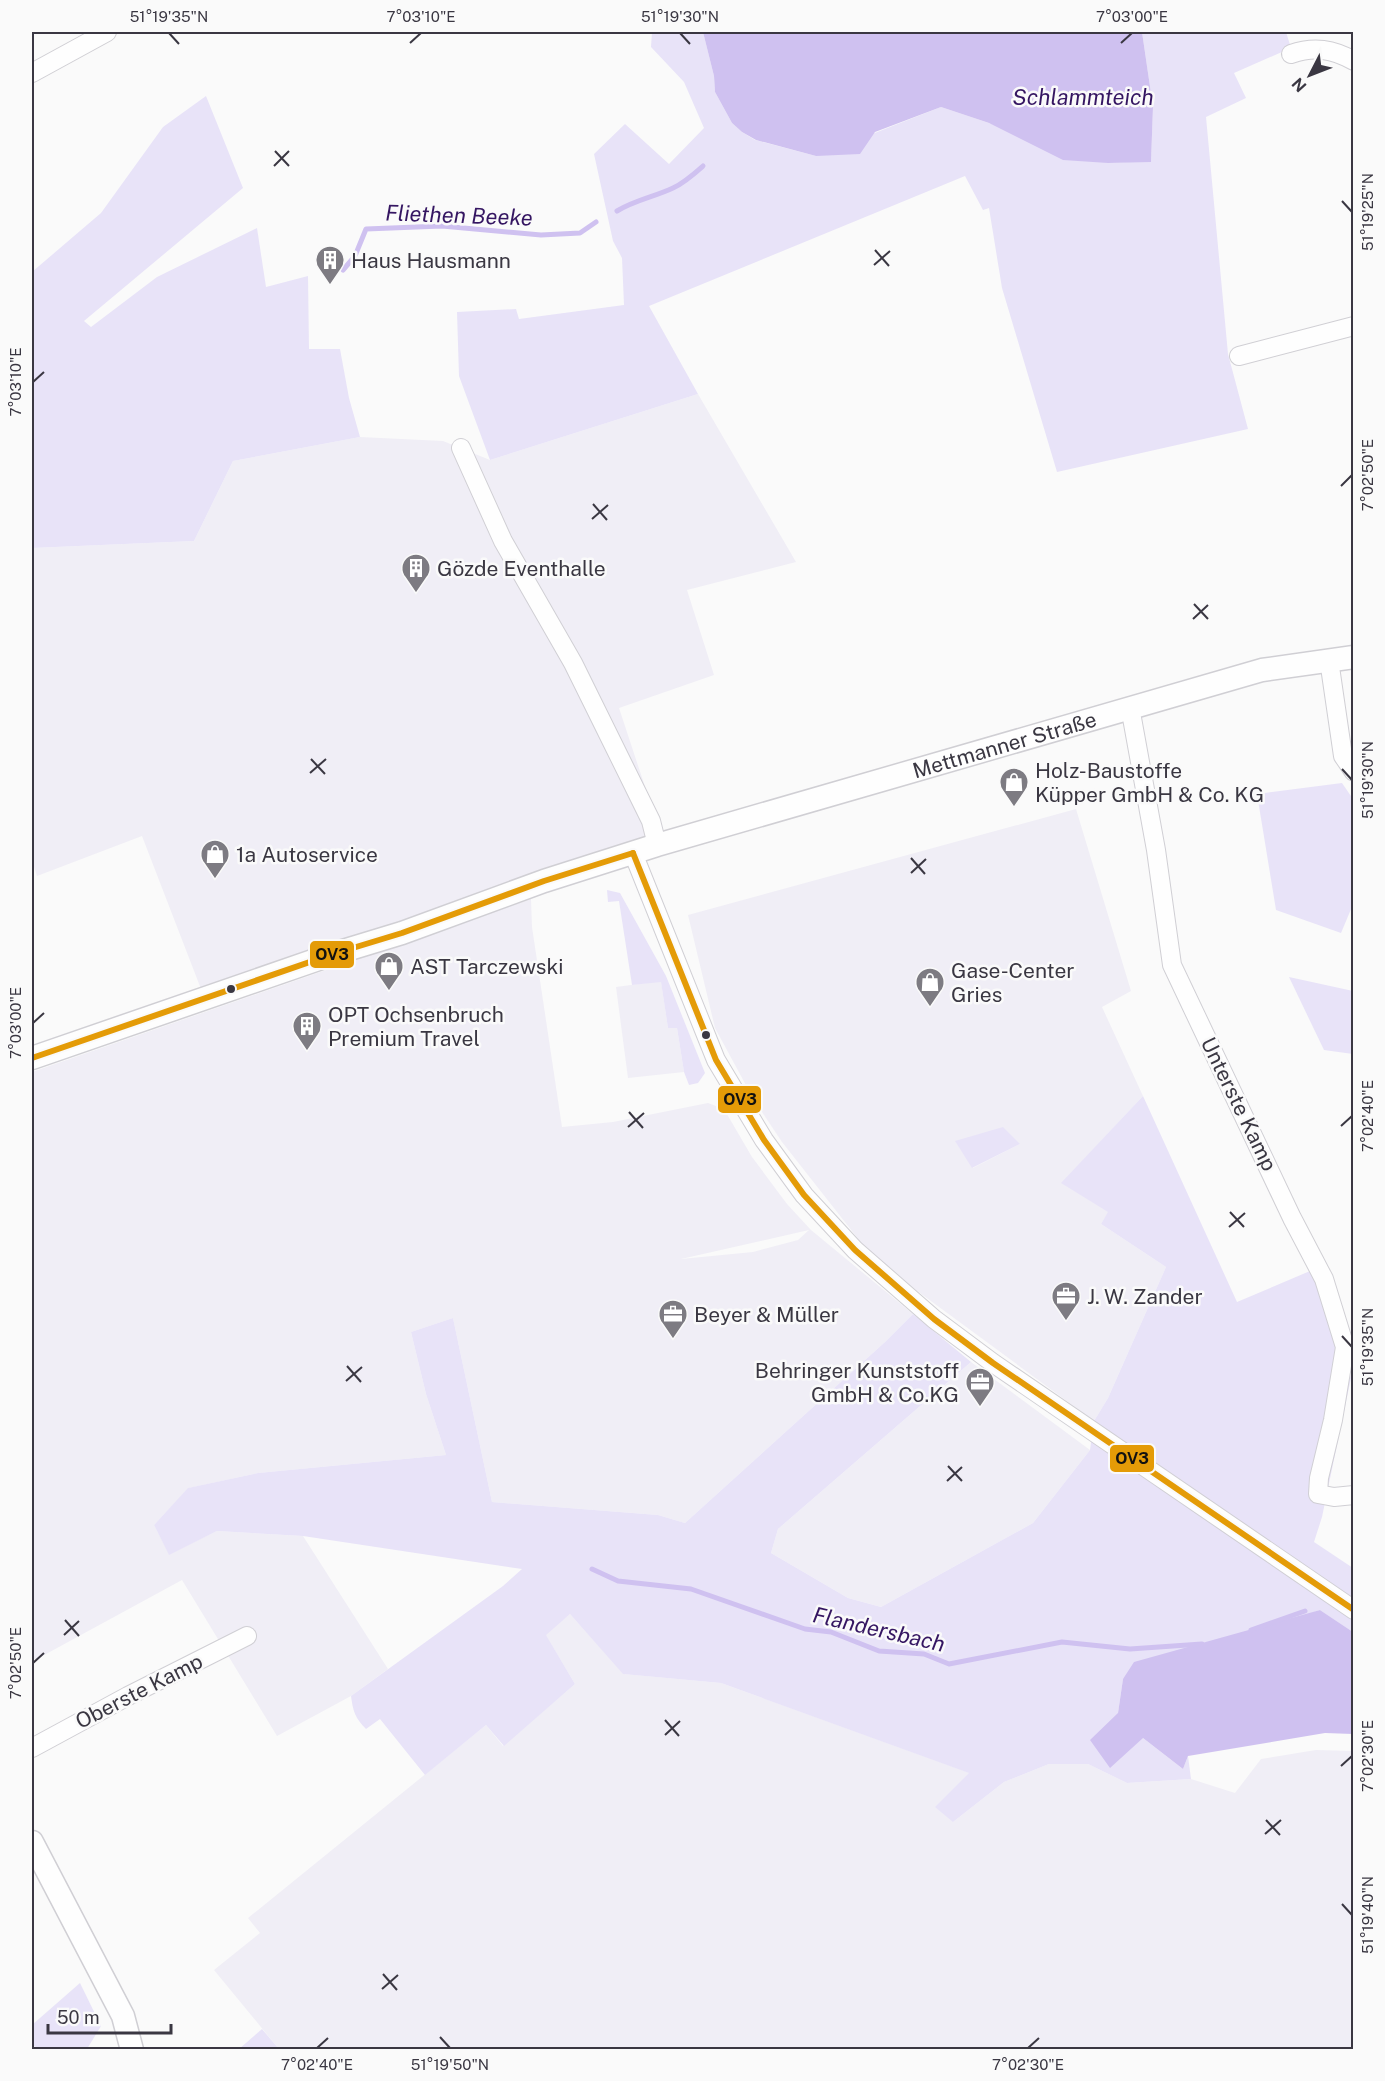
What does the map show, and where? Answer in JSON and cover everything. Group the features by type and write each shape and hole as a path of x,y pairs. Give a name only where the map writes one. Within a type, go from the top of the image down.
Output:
{"street":[{"path":"32,74 107,32"},
{"path":"1291,54 1303,49 1317,49 1332,51 1353,62"},
{"path":"1239,356 1353,326"},
{"path":"461,448 503,541 573,663 651,821 657,845"},
{"name":"Mettmanner Straße","path":"32,1059 322,957 402,933 544,881 657,845 1262,670 1353,657"},
{"path":"1329,660 1343,756 1353,772"},
{"name":"Unterste Kamp","path":"1130,707 1156,850 1172,965 1292,1218 1324,1279 1345,1347 1333,1420 1319,1478 1318,1494 1334,1497 1353,1495"},
{"path":"633,853 716,1060 764,1140 797,1185 855,1250 934,1319 993,1362 1353,1610"},
{"name":"Oberste Kamp","path":"32,1748 247,1636"},
{"path":"32,1842 142,2049"},
{"path":"115,2049 123,2016"},
{"path":"123,2016 132,2049"}],"shaded area":[{"path":"652,32 703,32 714,76 715,92 732,123 755,140 816,156 941,107 1108,163 1151,161 1153,107 1142,32 1286,32 1291,48 1234,73 1246,98 1206,117 1228,354 1248,429 1057,472 1002,288 989,208 983,210 965,176 649,306 698,394 490,460 459,376 457,312 516,309 519,319 624,305 622,258 613,241 594,154 625,124 669,164 704,128 684,82 651,47"},
{"path":"206,96 243,188 84,321 91,327 157,277 257,228 266,287 308,276 309,349 340,349 349,398 360,437 233,461 194,541 32,548 32,272 101,213 163,127"},
{"path":"698,394 796,562 687,590 714,675 619,708 660,832 201,989 142,836 37,876 32,861 32,548 194,541 233,461 360,437 443,441 490,460"},
{"path":"1342,783 1353,799 1354,902 1341,933 1276,910 1257,794"},
{"path":"1076,809 1131,991 1102,1007 1143,1096 1062,1183 1109,1212 1101,1224 1166,1267 1108,1398 1094,1421 905,1282 863,1245 782,1142 754,1100 715,1028 688,915","holes":["956,1142 1020,1144 973,1168"]},
{"path":"607,890 620,893 666,976 705,1073 698,1083 689,1085 684,1072 677,1028 668,1028 661,982 632,985 619,901 608,902"},
{"path":"531,899 532,927 562,1127 613,1122 708,1103 724,1109 752,1157 787,1204 811,1230 913,1314 685,1523 658,1515 492,1502 453,1318 411,1332 426,1394 446,1455 258,1473 189,1488 154,1525 169,1554 217,1531 303,1536 388,1669 351,1696 277,1736 182,1580 35,1660 32,1655 32,1072","holes":["809,1230 798,1240 753,1252 681,1259"]},
{"path":"1289,977 1353,991 1353,1054 1324,1050"},
{"path":"661,981 668,1028 677,1028 684,1072 628,1078 616,987"},
{"path":"1143,1096 1237,1302 1310,1271 1332,1318 1351,1378 1322,1517 1314,1542 1353,1568 1353,1632 1320,1610 1123,1679 1118,1713 1143,1738 1183,1769 1188,1756 1191,1779 1127,1783 1088,1764 1049,1764 1004,1782 953,1822 935,1807 969,1773 721,1683 623,1674 570,1614 546,1635 575,1684 504,1746 486,1725 425,1775 380,1719 366,1729 362,1725 355,1714 351,1696 503,1586 522,1569 303,1536 217,1531 169,1555 154,1525 188,1488 258,1473 446,1455 426,1394 411,1332 453,1318 492,1502 658,1515 685,1523 913,1314 971,1362 778,1529 771,1553 848,1598 881,1607 1033,1523 1090,1450 1094,1421 1108,1398 1166,1267 1101,1224 1108,1212 1061,1183"},
{"path":"1003,1127 1020,1144 972,1168 955,1141"},
{"path":"971,1362 1090,1450 1033,1523 881,1607 848,1598 771,1553 778,1529"},
{"path":"570,1614 624,1674 721,1683 970,1773 953,1822 1004,1782 1049,1764 1088,1764 1127,1783 1191,1779 1235,1793 1261,1759 1316,1750 1353,1751 1353,2049 279,2049 214,1970 260,1933 248,1918 486,1725 503,1746 575,1684 545,1634"},
{"path":"80,1983 101,2026 87,2049 40,2049 32,2045 32,2025"},
{"path":"262,2029 279,2049 239,2049"}],"water":[{"name":"Schlammteich","path":"703,32 1142,32 1153,107 1151,162 1108,163 1063,160 989,123 941,107 875,132 860,154 816,156 756,140 732,123 715,92 714,76"},
{"path":"1320,1610 1353,1632 1353,1734 1325,1733 1188,1756 1183,1769 1143,1738 1110,1768 1090,1740 1118,1713 1123,1679 1134,1662"}],"waterway":[{"name":"Fliethen Beeke","path":"617,211 677,186 703,166"},
{"name":"Fliethen Beeke","path":"343,270 355,256 366,229 442,226 541,235 580,233 596,222"},
{"name":"Flandersbach","path":"592,1569 618,1581 691,1589 805,1629 831,1632 879,1651 924,1654 949,1664 1062,1642 1130,1649 1202,1644"},
{"name":"Flandersbach","path":"1251,1630 1305,1611"}],"transit line":[{"name":"OV3","path":"633,853 716,1060 764,1140 804,1195 855,1250 934,1319 993,1363 1354,1610"},
{"name":"OV3","path":"32,1058 333,954 402,933 544,881 633,853"}],"place":[{"name":"Haus Hausmann","path":"330,286"},
{"name":"Gözde Eventhalle","path":"416,594"},
{"name":"Holz-Baustoffe Küpper GmbH & Co. KG","path":"1014,808"},
{"name":"1a Autoservice","path":"215,880"},
{"name":"AST Tarczewski","path":"389,992"},
{"name":"Gase-Center Gries","path":"930,1008"},
{"name":"OPT Ochsenbruch Premium Travel","path":"307,1052"},
{"name":"J. W. Zander","path":"1066,1322"},
{"name":"Beyer & Müller","path":"673,1340"},
{"name":"Behringer Kunststoff GmbH & Co.KG","path":"980,1408"}]}
